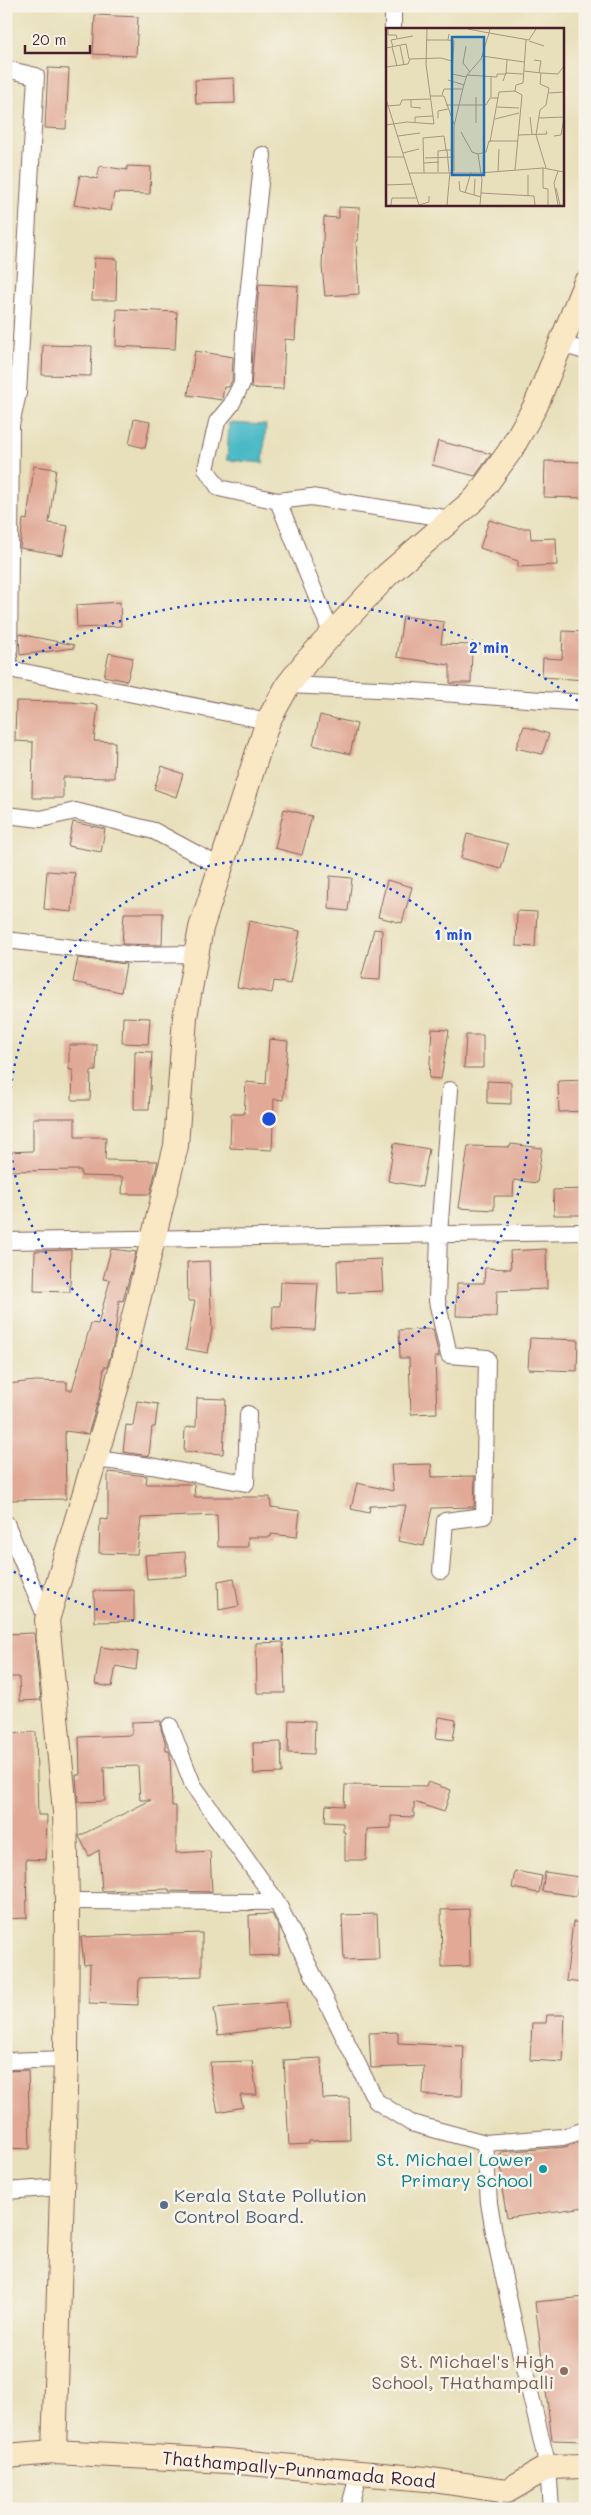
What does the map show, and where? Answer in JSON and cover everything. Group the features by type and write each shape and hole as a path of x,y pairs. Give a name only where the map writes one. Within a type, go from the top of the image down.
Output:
{"main road":[{"path":"54,2452 66,2060 67,1901 65,1812 47,1620 118,1385 176,1146 185,1017 201,928 268,721 288,685 387,575 476,498 510,451 536,405 585,284"},
{"name":"Thathampally-Punnamada Road","path":"6,2456 54,2452 227,2461 426,2479 507,2492 548,2467 585,2466"}],"street":[{"path":"393,6 393,28"},
{"path":"6,68 36,76 18,393 9,425 9,669 268,721"},
{"path":"263,155 244,334 242,383 230,405 217,422 206,469 219,488 278,501 311,497 452,519"},
{"path":"561,344 585,352"},
{"path":"278,501 332,635"},
{"path":"288,685 399,690 585,703"},
{"path":"6,815 41,819 75,811 108,819 154,831 220,868"},
{"path":"6,940 134,955 196,954"},
{"path":"441,1572 445,1521 484,1516 487,1358 449,1355 437,1301 439,1234 450,1090"},
{"path":"6,1241 585,1232"},
{"path":"95,1459 151,1466 246,1483 248,1414"},
{"path":"6,1523 47,1620"},
{"path":"170,1726 193,1785 277,1902 376,2101 411,2124 485,2143 563,2137 585,2130"},
{"path":"67,1901 277,1902"},
{"path":"6,2061 66,2060"},
{"path":"485,2143 489,2203 494,2232 534,2413 548,2467 551,2509"},
{"path":"6,2191 62,2187"},
{"path":"349,2509 359,2472"}],"water":[{"path":"229,423 266,425 263,463 227,460"}],"building":[{"path":"95,15 138,17 136,56 93,54"},
{"path":"48,68 69,69 66,129 45,128"},
{"path":"234,78 235,103 196,104 195,80"},
{"path":"100,166 127,170 127,166 151,167 150,194 114,193 111,211 74,205 80,175 97,179"},
{"path":"339,207 360,208 358,241 356,241 359,294 325,296 322,267 324,217 339,218"},
{"path":"94,258 117,259 116,300 92,300"},
{"path":"259,284 298,286 295,340 285,339 283,389 251,388"},
{"path":"117,309 177,312 175,349 116,346"},
{"path":"43,345 92,346 91,376 42,375"},
{"path":"195,351 233,357 232,380 229,387 224,387 222,400 188,395"},
{"path":"134,419 150,422 145,448 129,444"},
{"path":"438,441 491,454 475,476 432,465"},
{"path":"545,461 585,462 585,498 544,497"},
{"path":"34,466 56,469 49,523 68,526 63,555 20,548 23,519 27,520"},
{"path":"489,520 516,528 530,528 531,539 556,538 557,565 518,567 518,561 480,548"},
{"path":"120,602 121,626 77,628 76,605"},
{"path":"403,616 444,622 441,644 472,645 471,683 450,683 450,665 397,657"},
{"path":"563,631 585,632 585,680 542,677 543,658 562,659"},
{"path":"19,634 74,645 74,648 20,655"},
{"path":"109,653 133,658 127,681 104,676"},
{"path":"16,701 70,702 98,705 94,741 115,742 114,778 63,777 63,798 32,798 33,742 15,741"},
{"path":"320,715 357,724 350,754 313,745"},
{"path":"524,726 549,734 542,754 516,748"},
{"path":"162,766 183,774 176,797 154,789"},
{"path":"284,809 312,816 302,855 275,848"},
{"path":"73,822 105,829 101,852 68,846"},
{"path":"467,834 508,844 501,869 461,858"},
{"path":"47,871 75,873 72,912 44,909"},
{"path":"330,876 352,878 348,911 329,909"},
{"path":"387,880 412,887 402,923 378,917"},
{"path":"517,911 537,912 535,947 516,946"},
{"path":"124,913 163,913 162,945 122,944"},
{"path":"249,921 300,931 290,984 274,981 272,993 237,987"},
{"path":"374,929 382,930 380,980 361,979"},
{"path":"78,958 126,964 121,992 73,982"},
{"path":"123,1017 150,1018 148,1044 122,1043"},
{"path":"432,1029 449,1030 441,1079 429,1078"},
{"path":"466,1035 483,1035 483,1068 464,1068"},
{"path":"269,1039 288,1041 283,1100 274,1099 272,1150 230,1148 231,1114 244,1114 246,1082 266,1084"},
{"path":"69,1045 97,1045 96,1071 91,1071 90,1100 72,1100 73,1070 69,1070"},
{"path":"135,1051 152,1052 149,1109 134,1109"},
{"path":"585,1080 585,1111 559,1112 558,1081"},
{"path":"487,1081 511,1082 511,1104 487,1103"},
{"path":"33,1118 75,1118 75,1137 106,1137 105,1160 158,1161 150,1194 122,1194 123,1177 81,1176 81,1170 6,1171 6,1152 33,1151"},
{"path":"394,1143 429,1149 422,1187 388,1181"},
{"path":"511,1144 542,1148 537,1183 514,1180 513,1196 494,1196 494,1210 459,1208 468,1146 510,1147"},
{"path":"585,1189 585,1215 554,1215 553,1190"},
{"path":"111,1249 136,1252 123,1301 119,1300 114,1342 107,1367 104,1367 101,1391 88,1434 65,1431 66,1499 8,1500 6,1384 36,1381 67,1382 67,1390 72,1390 91,1323 98,1324 110,1280 103,1279"},
{"path":"546,1249 547,1289 497,1291 496,1317 456,1316 457,1283 484,1283 485,1268 511,1269 510,1251"},
{"path":"71,1250 70,1292 34,1291 35,1251"},
{"path":"381,1259 383,1291 338,1293 337,1261"},
{"path":"209,1261 212,1329 208,1353 186,1349 195,1301 188,1301 187,1262"},
{"path":"281,1282 318,1283 315,1330 272,1329 273,1306 280,1306"},
{"path":"433,1329 439,1357 435,1357 437,1413 411,1414 409,1358 400,1358 399,1330"},
{"path":"530,1338 578,1340 577,1371 528,1369"},
{"path":"197,1398 226,1399 223,1454 184,1452 185,1428 196,1426"},
{"path":"137,1401 158,1404 155,1427 152,1427 149,1456 123,1452 126,1425 133,1426"},
{"path":"431,1464 432,1477 475,1476 474,1507 432,1508 424,1546 398,1541 406,1505 370,1506 369,1513 351,1509 357,1483 393,1491 391,1465"},
{"path":"108,1472 147,1476 146,1484 194,1484 195,1497 270,1497 271,1507 300,1511 297,1537 271,1534 271,1537 248,1537 248,1547 218,1547 217,1515 141,1518 137,1554 99,1553 100,1519 108,1520"},
{"path":"185,1552 187,1576 147,1579 145,1555"},
{"path":"234,1578 239,1606 219,1610 218,1581"},
{"path":"134,1590 134,1621 95,1622 94,1591"},
{"path":"34,1633 41,1700 20,1701 19,1677 6,1677 6,1634"},
{"path":"283,1642 285,1693 257,1693 256,1643"},
{"path":"101,1647 138,1652 136,1670 116,1666 112,1687 95,1684"},
{"path":"439,1717 456,1720 453,1740 436,1738"},
{"path":"289,1720 315,1721 314,1754 288,1753"},
{"path":"161,1721 166,1751 169,1751 170,1755 172,1806 176,1806 176,1853 210,1851 212,1892 169,1891 169,1889 102,1891 99,1850 89,1856 79,1836 151,1800 140,1800 138,1766 104,1767 105,1801 78,1802 76,1775 80,1775 79,1737 132,1735 132,1722"},
{"path":"36,1732 38,1815 47,1815 46,1860 26,1859 27,1918 6,1919 6,1733"},
{"path":"281,1742 282,1773 254,1774 253,1743"},
{"path":"428,1782 451,1790 444,1812 414,1802 414,1817 391,1816 391,1828 367,1829 366,1860 345,1860 345,1832 343,1832 343,1823 325,1822 326,1805 344,1806 345,1785 426,1786"},
{"path":"515,1871 542,1876 539,1893 512,1888"},
{"path":"545,1872 579,1877 576,1896 542,1891"},
{"path":"469,1909 470,1966 442,1967 441,1910"},
{"path":"272,1914 279,1928 279,1955 250,1956 249,1915"},
{"path":"377,1914 379,1959 344,1960 342,1915"},
{"path":"573,1922 585,1923 583,1983 566,1981"},
{"path":"202,1933 202,1976 139,1978 138,2005 89,2003 90,1964 84,1965 81,1937"},
{"path":"286,2002 289,2026 218,2035 214,2008"},
{"path":"547,2015 565,2015 563,2062 530,2060 532,2023 546,2023"},
{"path":"398,2032 398,2043 464,2046 462,2096 423,2095 424,2066 371,2068 369,2033"},
{"path":"321,2058 323,2099 349,2098 350,2140 309,2141 309,2144 289,2145 284,2060"},
{"path":"252,2061 257,2095 240,2095 243,2107 218,2112 211,2078 210,2062"},
{"path":"28,2070 30,2149 6,2148 6,2071"},
{"name":"St. Michael Lower Primary School","path":"585,2141 585,2207 507,2218 502,2189 501,2152 564,2147"},
{"name":"St. Michael's High School, THathampalli","path":"585,2297 585,2441 552,2440 535,2302"}],"place":[{"name":"St. Michael Lower Primary School","path":"543,2169"},
{"name":"Kerala State Pollution Control Board.","path":"164,2205"},
{"name":"St. Michael's High School, THathampalli","path":"564,2371"}]}
